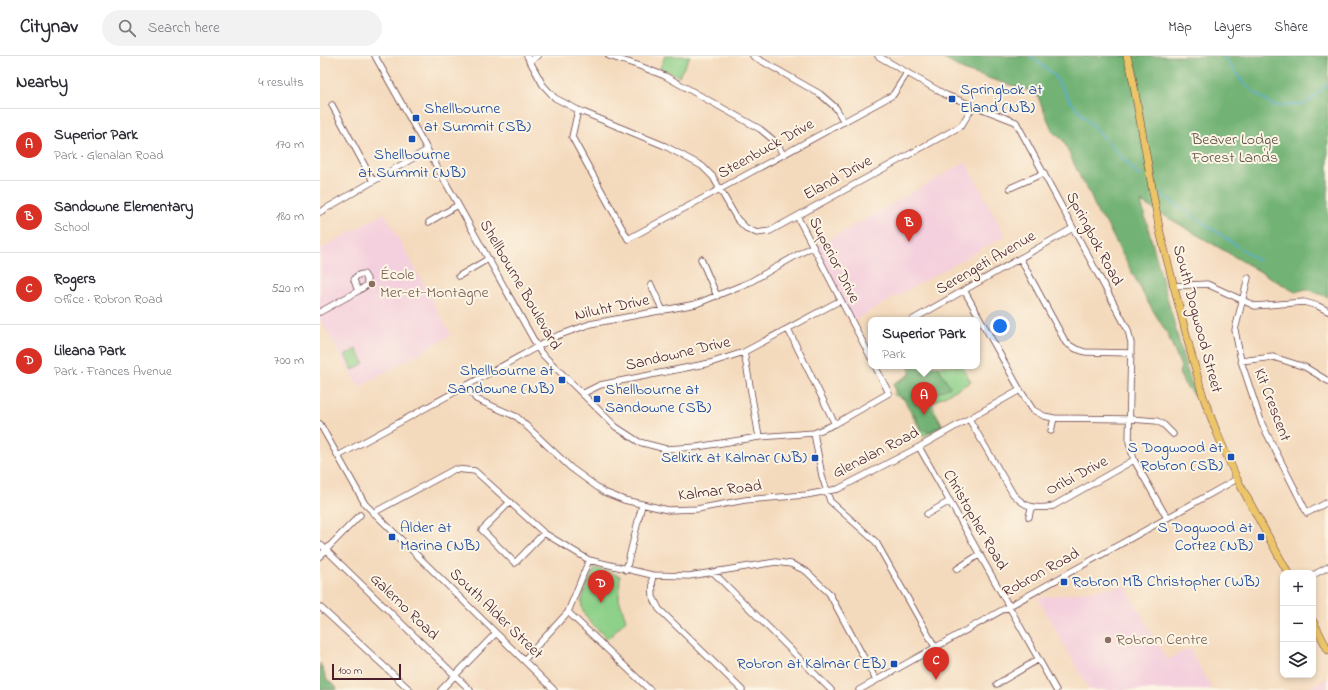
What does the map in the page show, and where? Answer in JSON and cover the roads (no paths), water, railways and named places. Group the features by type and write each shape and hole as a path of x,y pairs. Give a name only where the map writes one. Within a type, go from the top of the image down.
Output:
{"main road":[{"name":"South Dogwood Street","path":"1127,56 1156,214 1173,286 1203,396 1237,479 1286,570"},
{"path":"1316,627 1328,650"}],"street":[{"name":"Shellbourne Boulevard","path":"375,56 541,353 616,427 639,442 666,449 697,447 759,437 814,433 835,424 889,393 877,369"},
{"path":"538,56 528,58 543,85 555,98 578,110"},
{"path":"609,56 665,76 760,129 777,143 783,155"},
{"path":"753,56 820,94 836,108 844,122"},
{"name":"Springbok Road","path":"878,56 946,94 1016,122 1128,330 1131,343 1129,442 1134,460 1167,518"},
{"name":"Steenbuck Drive","path":"578,110 572,136 628,239 893,95 907,72"},
{"path":"332,105 373,181"},
{"name":"Eland Drive","path":"578,110 665,146 702,166 713,177 721,189 737,219 746,228 757,233 770,231 961,126 974,105"},
{"path":"320,211 427,150"},
{"path":"1010,188 1044,173"},
{"path":"429,222 458,205"},
{"name":"Superior Drive","path":"797,216 868,352"},
{"name":"Serengeti Avenue","path":"917,317 1073,228"},
{"name":"Niluht Drive","path":"338,456 466,384 557,336 590,324 696,304 750,282 813,246"},
{"path":"1020,258 1066,343 1085,352 1131,353"},
{"path":"459,276 488,259"},
{"path":"701,259 717,296"},
{"name":"Kit Crescent","path":"1248,278 1234,330 1241,361 1262,424 1307,513 1328,502"},
{"path":"1173,286 1207,284 1255,306 1304,302 1328,311"},
{"path":"651,285 663,310"},
{"path":"964,290 979,317"},
{"path":"320,312 358,291"},
{"name":"Sandowne Drive","path":"582,394 600,385 710,363 744,352 841,300"},
{"path":"980,319 1020,390 1033,410 1044,416 1054,418 1130,419 1157,422 1164,425 1173,434"},
{"path":"788,329 835,424"},
{"path":"744,352 759,437"},
{"path":"1241,361 1274,357 1305,367 1328,381"},
{"name":"Kalmar Road","path":"466,384 476,399 517,417 571,468 604,492 624,500 668,510 697,509 745,500 806,495 828,491"},
{"name":"Glenalan Road","path":"828,491 838,489 919,447 1020,390"},
{"name":"Oribi Drive","path":"969,418 1012,494 1020,502 1031,508 1042,509 1053,506 1134,460"},
{"path":"1051,432 1054,418"},
{"name":"South Alder Street","path":"320,424 365,504 554,690"},
{"path":"814,433 822,476 830,500 876,542 935,647"},
{"name":"Christopher Road","path":"919,447 1056,690"},
{"path":"373,513 455,469 475,471 544,533 589,560 652,576 688,576 776,562 792,564 806,571 829,593 876,680"},
{"name":"Robron Road","path":"859,690 1237,479"},
{"path":"927,514 950,501"},
{"path":"510,502 482,530 516,563 544,533"},
{"path":"626,570 642,505"},
{"name":"Oribi Drive","path":"1029,517 1031,508"},
{"path":"320,556 360,515"},
{"name":"Galerno Road","path":"320,544 470,690"},
{"path":"957,569 980,554"},
{"path":"524,660 568,612 589,560"},
{"path":"1316,573 1328,567"},
{"path":"714,573 831,690"},
{"path":"652,576 654,597 659,609 742,690"},
{"path":"320,607 410,690"},
{"path":"568,612 650,690"},
{"path":"441,690 496,633"},
{"path":"997,684 1039,659"}],"waterway":[{"path":"1030,56 1054,75 1071,102 1140,177"},
{"path":"1223,56 1245,85 1274,106 1304,104 1318,94 1328,83"},
{"path":"1159,193 1259,261"}],"place":[{"name":"Springbok at Eland (NB)","path":"952,99"},
{"name":"Shellbourne at Summit (SB)","path":"416,118"},
{"name":"Shellbourne at Summit (NB)","path":"412,139"},
{"name":"Sandowne Elementary","path":"909,242"},
{"name":"École Mer-et-Montagne","path":"372,284"},
{"name":"Shellbourne at Sandowne (NB)","path":"562,380"},
{"name":"Shellbourne at Sandowne (SB)","path":"597,399"},
{"name":"Superior Park","path":"924,415"},
{"name":"S Dogwood at Robron (SB)","path":"1231,457"},
{"name":"Selkirk at Kalmar (NB)","path":"815,458"},
{"name":"Alder at Marina (NB)","path":"392,537"},
{"name":"S Dogwood at Cortez (NB)","path":"1261,537"},
{"name":"Robron MB Christopher (WB)","path":"1064,582"},
{"name":"Lileana Park","path":"601,603"},
{"name":"Robron Centre","path":"1108,640"},
{"name":"Robron at Kalmar (EB)","path":"894,664"},
{"name":"Rogers","path":"936,680"}],"park label":[{"name":"Beaver Lodge Forest Lands","path":"1235,149"}]}
